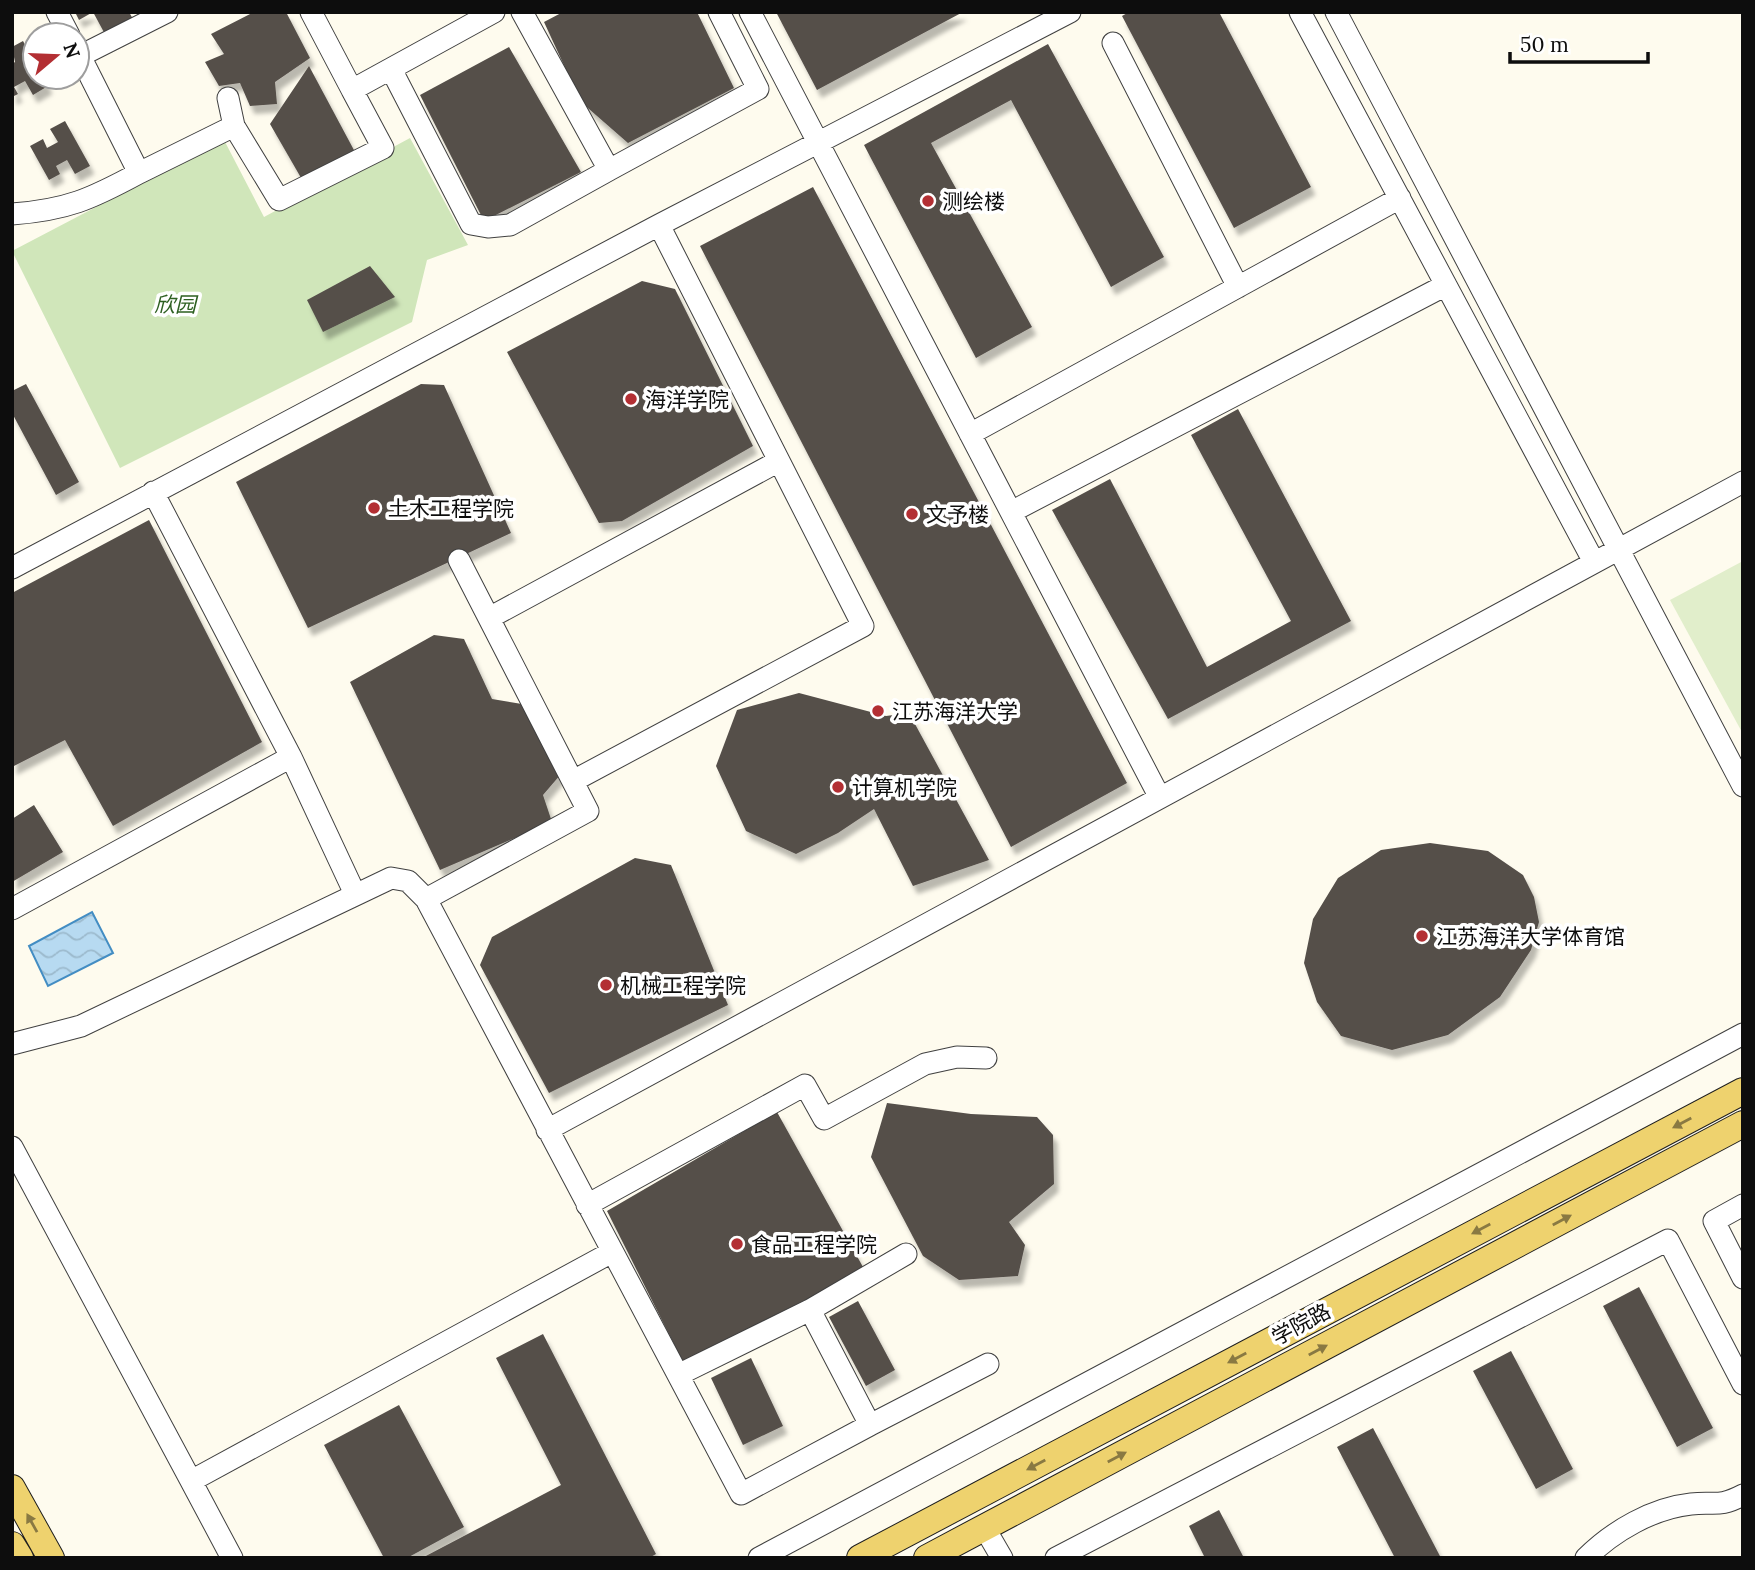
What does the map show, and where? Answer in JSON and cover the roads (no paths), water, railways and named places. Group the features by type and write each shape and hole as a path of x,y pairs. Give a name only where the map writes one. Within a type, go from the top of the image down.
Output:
{"main road":[{"name":"学院路","path":"860,1558 1743,1091"},
{"name":"学院路","path":"927,1558 1743,1124"},
{"path":"12,1488 51,1558"},
{"path":"12,1545 20,1558"}],"lane":[{"path":"91,47 167,12"},
{"path":"228,98 234,126 279,200 383,148 311,12"},
{"path":"352,90 494,12"},
{"path":"522,12 609,170"},
{"path":"391,69 471,223 488,227 510,225 758,89 719,12"},
{"path":"750,12 1159,796"},
{"path":"12,568 659,225 1070,12"},
{"path":"1300,12 1594,562"},
{"path":"1336,12 1743,786"},
{"path":"1113,44 1238,287"},
{"path":"91,79 139,173"},
{"path":"12,214 54,211 92,199 234,126"},
{"path":"970,434 1400,198"},
{"path":"573,781 863,626 659,225"},
{"path":"1011,512 1446,285"},
{"path":"489,618 779,461"},
{"path":"547,1130 1159,796 1743,482"},
{"path":"153,492 291,757 355,894"},
{"path":"426,899 588,811 459,559"},
{"path":"12,909 291,757"},
{"path":"12,1044 81,1026 391,878 408,881 426,899 741,1494 988,1364"},
{"path":"759,1558 1743,1034"},
{"path":"587,1205 805,1085 824,1119 925,1064 957,1057 986,1058"},
{"path":"12,1147 232,1558"},
{"path":"1743,1205 1714,1221 1743,1278"},
{"path":"1056,1558 1668,1240 1743,1384"},
{"path":"191,1481 612,1252"},
{"path":"678,1375 810,1310 906,1255"},
{"path":"810,1310 870,1425"},
{"path":"1586,1558 1603,1541 1650,1515 1690,1504 1724,1505 1743,1495"},
{"path":"984,1527 1002,1558"}],"water":[{"path":"92,912 113,953 48,986 29,946"}],"place":[{"name":"测绘楼","path":"928,201"},
{"name":"海洋学院","path":"631,399"},
{"name":"土木工程学院","path":"374,508"},
{"name":"文予楼","path":"912,514"},
{"name":"江苏海洋大学","path":"878,711"},
{"name":"计算机学院","path":"838,787"},
{"name":"江苏海洋大学体育馆","path":"1422,936"},
{"name":"机械工程学院","path":"606,985"},
{"name":"食品工程学院","path":"737,1244"}],"park label":[{"name":"欣园","path":"175,304"}]}
